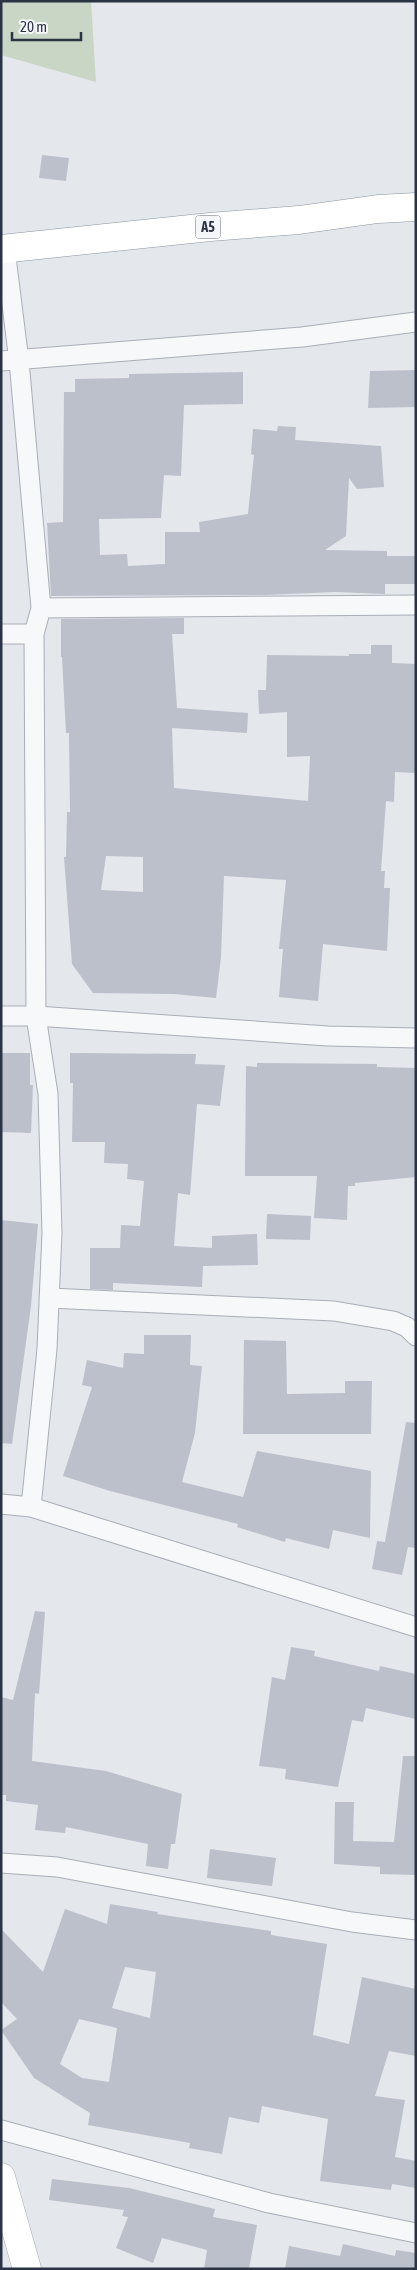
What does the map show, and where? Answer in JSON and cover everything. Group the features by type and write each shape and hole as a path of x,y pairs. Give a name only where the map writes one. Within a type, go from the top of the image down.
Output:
{"main road":[{"name":"A5","path":"3,249 210,227 299,220 378,209 416,207"},
{"path":"1,2177 27,2269"}],"street":[{"path":"3,249 10,361 41,608 34,634 36,1016 48,1094 52,1233 47,1349 31,1507"},
{"path":"10,361 302,337 416,322"},
{"path":"41,608 416,605"},
{"path":"1,634 34,634"},
{"path":"1,1016 36,1016 328,1036 416,1038"},
{"path":"49,1298 334,1311 393,1321 407,1326 416,1336"},
{"path":"1,1504 31,1507 416,1627"},
{"path":"1,1863 57,1867 352,1922 416,1930"},
{"path":"1,2130 269,2203 416,2233"}],"green space":[{"path":"1,1 91,1 96,82 1,55"}],"building":[{"path":"42,155 69,158 66,181 39,178"},
{"path":"416,370 416,407 368,408 370,371"},
{"path":"243,372 243,404 184,405 181,476 164,475 161,518 99,519 100,555 127,554 128,566 165,564 165,532 200,532 199,522 248,514 254,455 251,454 253,429 277,431 278,426 296,427 295,440 381,446 384,487 357,489 349,478 346,536 325,550 387,551 387,556 416,556 416,584 385,584 385,594 336,592 264,595 51,596 47,523 63,522 64,392 75,392 75,379 129,378 129,374"},
{"path":"184,618 184,634 172,634 177,708 248,713 247,733 172,728 174,788 308,801 310,756 287,757 287,712 259,714 258,690 266,690 267,655 349,656 349,654 371,654 371,645 392,645 392,663 416,664 416,773 395,772 394,802 386,801 381,871 385,871 384,888 390,888 387,951 323,944 318,1001 279,997 283,949 279,949 286,880 224,876 221,957 216,998 174,994 93,993 72,964 64,857 66,857 67,812 70,812 69,733 66,733 61,657 61,619","holes":["106,856 143,857 143,892 101,890"]},
{"path":"1,1053 30,1053 30,1085 33,1085 31,1133 1,1132"},
{"path":"70,1053 196,1054 195,1064 225,1065 220,1106 197,1104 190,1195 178,1193 174,1246 212,1248 212,1236 257,1234 258,1265 203,1266 202,1287 113,1283 113,1290 90,1289 90,1248 120,1248 121,1225 140,1226 144,1181 127,1179 128,1164 104,1163 105,1142 72,1142 73,1083 70,1083"},
{"path":"257,1063 377,1064 377,1067 416,1068 416,1177 355,1183 355,1186 348,1186 347,1220 314,1218 317,1176 245,1176 246,1066 257,1067"},
{"path":"267,1214 311,1216 310,1240 266,1239"},
{"path":"1,1220 38,1224 31,1306 12,1444 1,1443"},
{"path":"144,1335 191,1335 190,1365 202,1366 195,1433 182,1482 243,1497 257,1451 371,1471 370,1538 333,1530 329,1549 286,1538 285,1542 237,1527 238,1524 110,1491 63,1476 92,1387 82,1385 87,1360 123,1368 124,1353 144,1354"},
{"path":"244,1340 286,1341 287,1394 345,1393 345,1381 372,1381 371,1434 243,1434"},
{"path":"406,1422 416,1423 416,1548 408,1547 402,1575 372,1569 377,1541 385,1542"},
{"path":"35,1611 45,1612 39,1694 35,1693 32,1761 106,1771 182,1794 175,1844 171,1844 168,1869 146,1866 148,1844 66,1827 65,1833 35,1830 38,1805 6,1801 6,1795 1,1795 1,1697 13,1700"},
{"path":"291,1647 315,1651 314,1656 379,1671 380,1666 416,1674 416,1719 366,1708 363,1722 352,1720 338,1787 285,1779 286,1769 259,1766 272,1677 285,1680"},
{"path":"403,1756 416,1756 416,1875 380,1874 380,1867 334,1864 335,1802 354,1802 353,1841 394,1842"},
{"path":"210,1849 276,1858 272,1886 207,1878"},
{"path":"110,1904 158,1912 157,1914 271,1931 271,1935 327,1944 313,2035 349,2044 362,1977 416,1989 416,2056 389,2051 375,2096 405,2100 395,2157 416,2161 416,2188 392,2184 391,2190 320,2181 328,2119 262,2106 259,2123 229,2117 222,2154 189,2148 190,2143 88,2125 90,2113 34,2078 1,2030 17,2019 1,2002 1,1929 43,1972 65,1909 107,1924","holes":["125,1967 156,1972 150,2018 112,2008","79,2019 117,2028 109,2082 82,2078 60,2064"]},
{"path":"52,2179 129,2188 215,2209 213,2217 257,2225 249,2269 204,2269 207,2250 162,2238 153,2263 116,2248 128,2217 122,2216 124,2210 49,2200"},
{"path":"343,2244 395,2256 396,2250 416,2253 416,2269 285,2269 289,2246 340,2256"}]}
